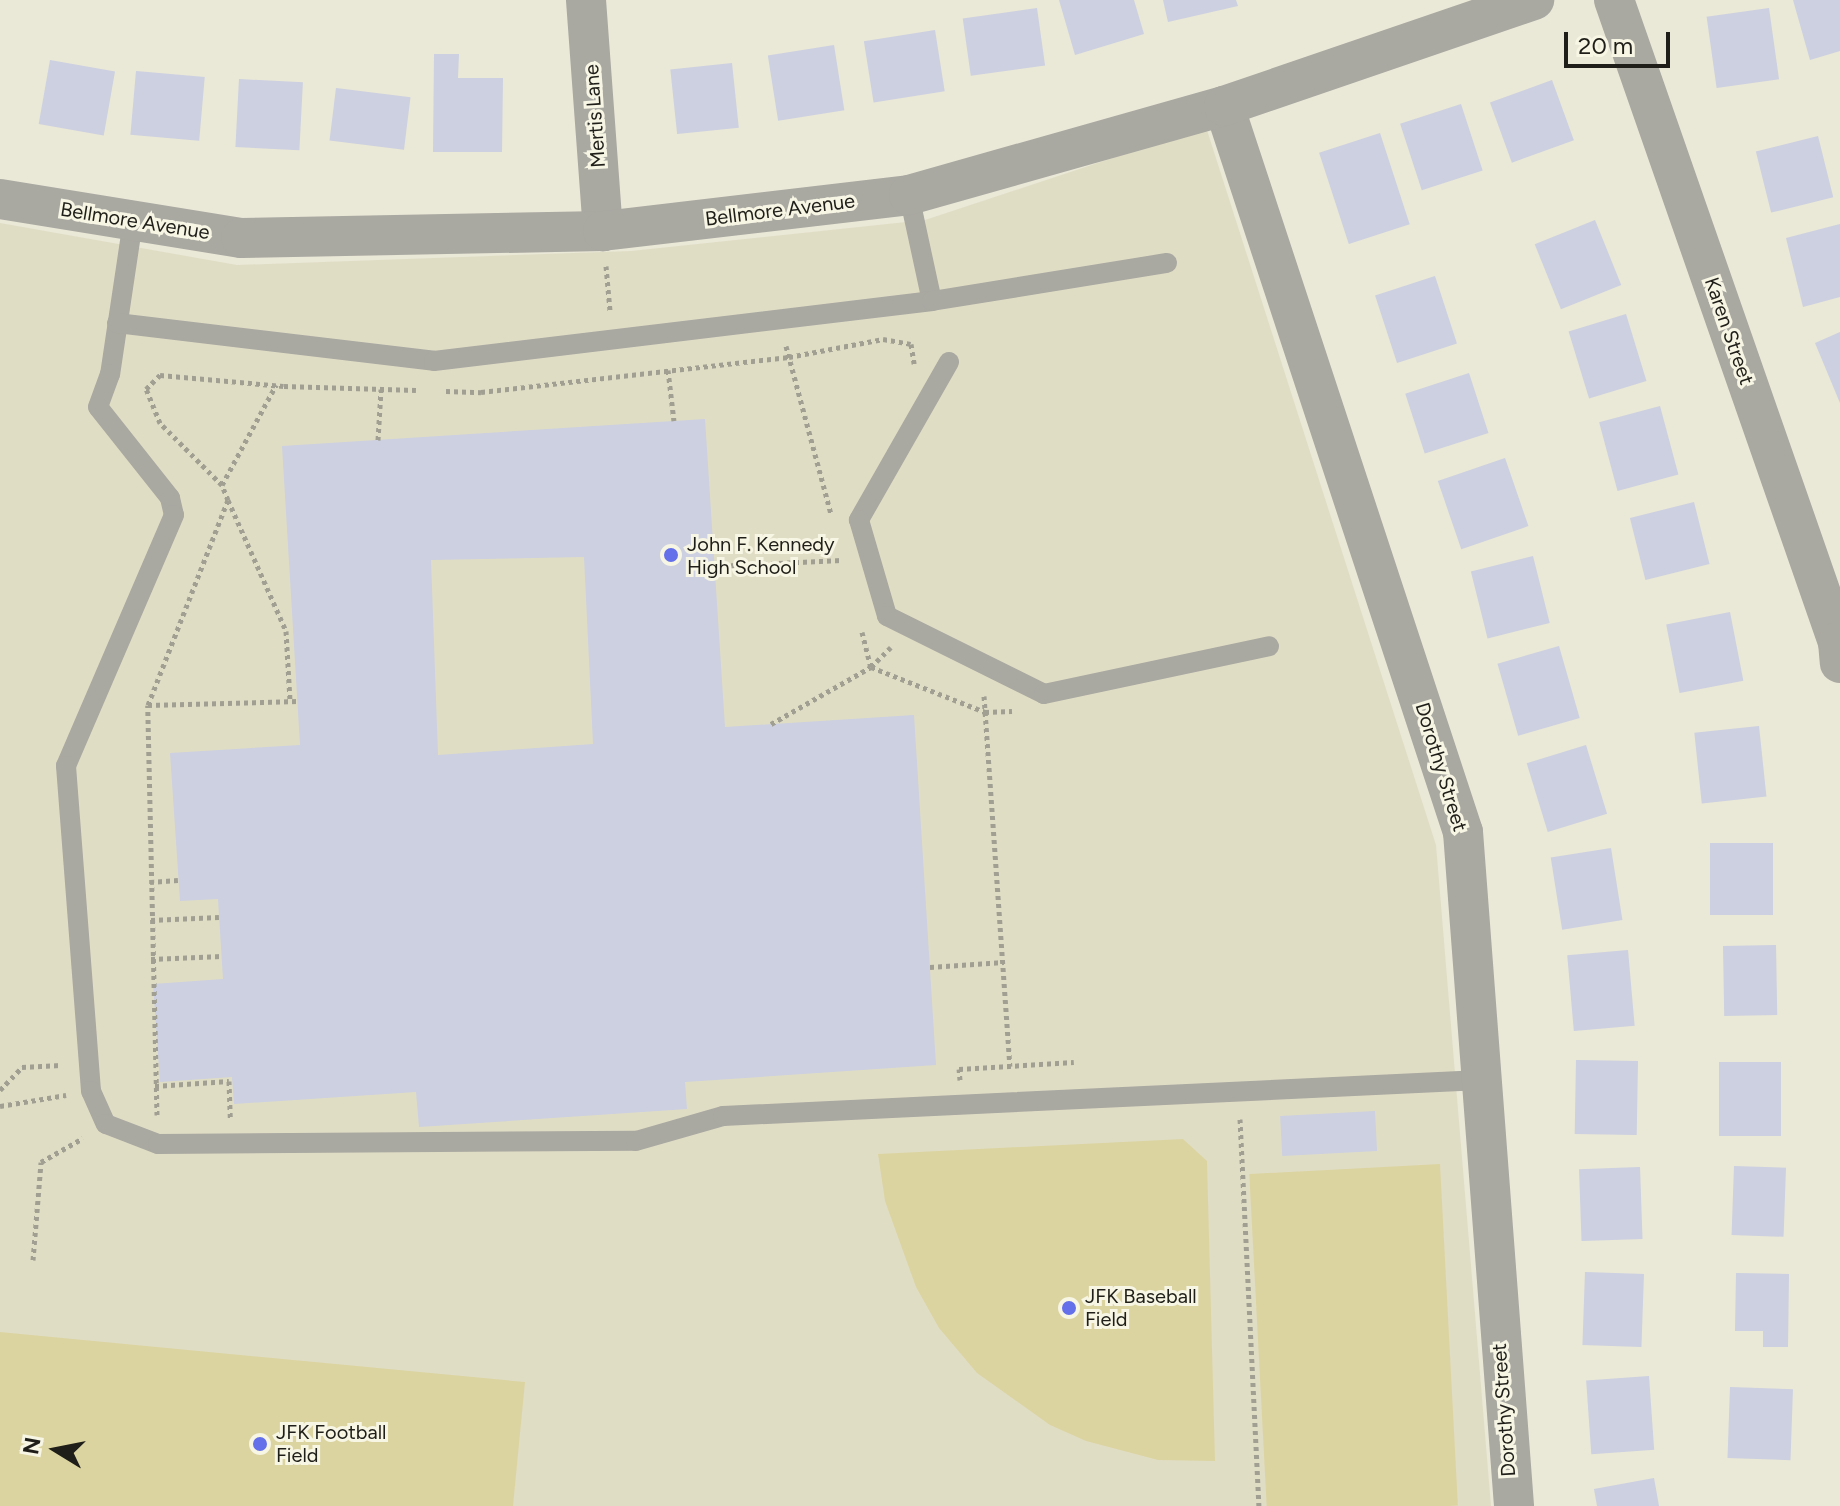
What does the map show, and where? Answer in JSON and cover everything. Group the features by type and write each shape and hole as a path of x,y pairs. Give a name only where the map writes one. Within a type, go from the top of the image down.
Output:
{"street":[{"name":"Mertis Lane","path":"586,0 604,247"},
{"name":"Bellmore Avenue","path":"0,199 241,238 604,247 909,195 1224,106 1534,0"},
{"name":"Karen Street","path":"1614,0 1833,629 1840,663"},
{"name":"Dorothy Street","path":"1224,106 1463,832 1514,1506"}],"lane":[{"path":"909,195 932,301"},
{"path":"133,221 117,323 98,407 170,498 174,515 66,766 91,1091 106,1124 158,1144 636,1141 723,1116 1481,1080"},
{"path":"117,323 434,361 932,301 1167,263"},
{"path":"949,362 859,520 887,616 1044,694 1269,646"}],"path":[{"path":"604,247 612,324"},
{"path":"438,390 481,392 668,370 883,339 911,344 910,373"},
{"path":"668,370 674,421"},
{"path":"290,701 286,631 222,485 160,423 148,401 149,381 182,375 276,385 424,390"},
{"path":"222,485 276,385"},
{"path":"378,440 381,389"},
{"path":"158,1144 151,959 148,705 228,500"},
{"path":"830,513 838,500"},
{"path":"715,566 843,560"},
{"path":"771,724 871,667 896,641"},
{"path":"981,663 1010,1066"},
{"path":"148,705 298,701"},
{"path":"150,882 178,880"},
{"path":"151,920 219,917"},
{"path":"151,959 222,956"},
{"path":"930,967 1004,962"},
{"path":"961,1105 959,1069 1074,1062"},
{"path":"0,1090 22,1067 89,1063"},
{"path":"155,1086 229,1081 231,1143"},
{"path":"0,1106 91,1091"},
{"path":"1239,1091 1259,1506"},
{"path":"33,1260 41,1162 106,1124"}],"shaded area":[{"name":"John F. Kennedy High School","path":"1206,127 1436,845 1491,1506 0,1506 0,223 237,265 631,251 925,220"},
{"name":"JFK Baseball Field","path":"1183,1139 1207,1161 1215,1461 1158,1460 1086,1441 1050,1425 977,1373 939,1328 916,1287 885,1201 878,1154"},
{"path":"1440,1164 1458,1506 1267,1506 1249,1174"},
{"name":"JFK Football Field","path":"0,1332 525,1382 513,1506 0,1506"}],"building":[{"path":"1059,0 1134,0 1144,34 1075,55"},
{"path":"1163,0 1236,0 1238,6 1168,22"},
{"path":"1793,0 1840,0 1840,51 1810,60"},
{"path":"1037,8 1045,65 971,76 963,18"},
{"path":"1769,8 1779,79 1717,88 1707,17"},
{"path":"935,30 945,91 874,102 864,41"},
{"path":"834,45 844,110 778,121 768,55"},
{"path":"434,54 459,54 458,78 503,78 502,152 433,152"},
{"path":"50,60 115,71 104,135 39,124"},
{"path":"732,63 739,128 677,134 670,69"},
{"path":"136,71 205,77 199,141 130,135"},
{"path":"239,79 303,82 299,150 235,147"},
{"path":"1552,80 1574,140 1512,163 1490,103"},
{"path":"336,88 410,97 404,150 330,141"},
{"path":"1461,104 1483,171 1422,190 1400,124"},
{"path":"1380,133 1410,224 1349,244 1319,153"},
{"path":"1818,136 1833,197 1771,213 1756,151"},
{"path":"1595,220 1621,285 1561,309 1535,244"},
{"path":"1840,224 1840,297 1803,307 1786,238"},
{"path":"1435,276 1457,344 1397,363 1375,295"},
{"path":"1626,314 1646,381 1589,398 1569,332"},
{"path":"1840,332 1840,403 1815,343"},
{"path":"1469,373 1488,433 1425,454 1405,394"},
{"path":"1660,406 1678,475 1618,491 1599,422"},
{"path":"705,419 725,727 914,715 936,1065 685,1082 687,1109 419,1127 416,1092 234,1104 232,1077 160,1082 153,984 223,979 218,899 180,901 170,753 300,745 282,446","holes":["584,557 593,744 438,755 431,560"]},
{"path":"1505,458 1528,526 1461,549 1438,481"},
{"path":"1694,502 1709,564 1645,580 1630,518"},
{"path":"1533,556 1550,623 1488,638 1471,571"},
{"path":"1730,612 1743,681 1680,693 1666,624"},
{"path":"1559,646 1580,718 1518,736 1497,664"},
{"path":"1759,726 1766,797 1702,803 1694,733"},
{"path":"1586,745 1607,814 1548,832 1527,763"},
{"path":"1710,843 1773,843 1773,915 1710,915"},
{"path":"1611,848 1622,920 1562,930 1551,858"},
{"path":"1776,945 1777,1015 1724,1016 1723,946"},
{"path":"1628,950 1635,1026 1574,1031 1567,955"},
{"path":"1576,1060 1638,1061 1637,1135 1575,1134"},
{"path":"1719,1062 1781,1062 1781,1136 1719,1136"},
{"path":"1375,1111 1377,1151 1282,1156 1280,1116"},
{"path":"1734,1166 1786,1168 1784,1237 1732,1235"},
{"path":"1640,1167 1643,1239 1582,1241 1579,1169"},
{"path":"1585,1272 1644,1274 1641,1347 1582,1345"},
{"path":"1736,1273 1789,1274 1788,1347 1763,1347 1763,1331 1735,1331"},
{"path":"1649,1376 1654,1450 1591,1454 1586,1380"},
{"path":"1730,1387 1793,1389 1790,1460 1728,1458"},
{"path":"1654,1478 1659,1506 1597,1506 1594,1489"}],"place":[{"name":"John F. Kennedy High School","path":"671,555"},
{"name":"JFK Baseball Field","path":"1069,1308"},
{"name":"JFK Football Field","path":"260,1444"}]}
